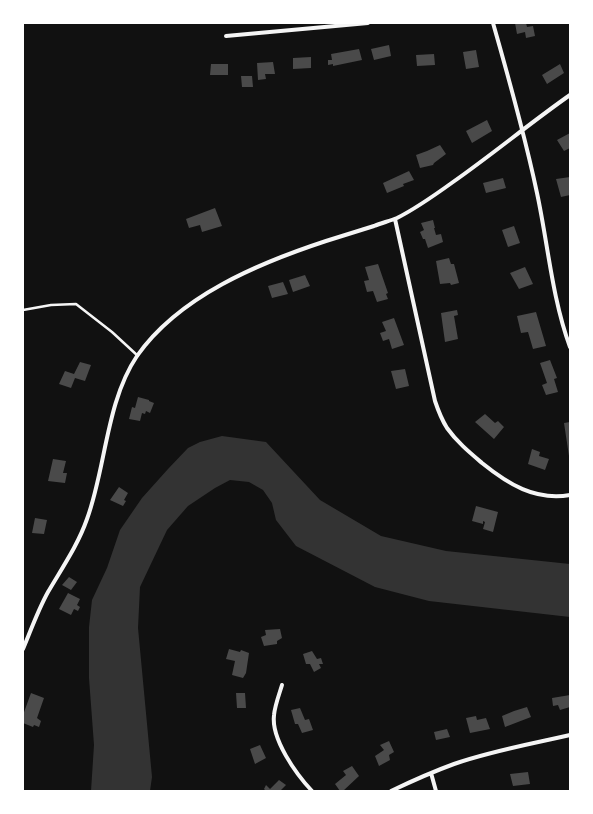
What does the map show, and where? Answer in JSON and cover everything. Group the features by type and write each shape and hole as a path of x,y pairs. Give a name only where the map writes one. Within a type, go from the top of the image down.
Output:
{"street":[{"path":"226,36 368,23"},
{"path":"493,23 522,129 537,193 557,302 570,347"},
{"path":"23,649 33,623 47,594 80,538 88,518 99,478 118,394 126,374 151,339 183,310 209,292 237,276 266,262 296,251 395,219 425,202 570,95"},
{"path":"395,219 435,401 447,428 469,452 494,472 520,489 540,495 560,497 570,495"},
{"path":"282,685 273,716 275,730 288,760 312,791"},
{"path":"392,791 454,764 570,735"},
{"path":"431,773 436,791"}],"lane":[{"path":"23,310 51,305 76,304 112,332 138,356"}],"shaded area":[{"path":"222,436 266,442 320,500 381,536 446,551 570,564 570,617 429,601 375,587 296,546 276,520 272,503 263,490 249,482 230,480 188,506 167,530 140,587 138,628 152,777 150,791 91,791 94,745 89,678 89,627 92,600 107,568 120,530 142,498 188,448 200,442"}],"building":[{"path":"515,23 526,23 527,27 533,26 535,36 526,38 525,32 517,34"},
{"path":"389,45 391,56 374,60 371,49"},
{"path":"359,49 362,60 333,66 333,64 328,65 328,60 332,60 331,54"},
{"path":"476,50 479,67 466,69 463,52"},
{"path":"434,54 435,65 417,66 416,55"},
{"path":"311,57 311,68 293,69 293,58"},
{"path":"273,62 275,74 265,74 266,79 258,80 257,63"},
{"path":"211,64 228,64 228,75 210,75"},
{"path":"560,64 564,73 547,84 542,75"},
{"path":"241,76 252,76 253,87 242,87"},
{"path":"487,120 492,131 472,143 466,131"},
{"path":"570,133 570,148 564,151 557,140"},
{"path":"440,145 446,154 433,165 420,168 416,155"},
{"path":"409,171 414,180 387,193 383,183"},
{"path":"570,177 570,195 561,197 556,179"},
{"path":"503,178 506,188 486,193 483,183"},
{"path":"215,208 222,226 202,232 200,225 189,228 186,219"},
{"path":"433,220 436,235 441,234 443,242 428,248 425,239 423,239 420,232 424,230 421,223"},
{"path":"514,226 520,243 508,247 502,230"},
{"path":"449,258 451,264 454,264 459,283 451,285 450,283 440,284 436,261"},
{"path":"378,264 388,293 386,294 388,299 377,302 373,291 367,292 364,281 369,280 365,267"},
{"path":"525,267 533,284 519,289 510,273"},
{"path":"305,275 310,286 293,292 289,280"},
{"path":"283,282 288,294 272,298 268,286"},
{"path":"457,310 458,315 454,316 458,339 445,342 441,313"},
{"path":"536,312 546,346 533,349 528,332 521,333 517,316"},
{"path":"394,318 404,345 392,349 389,339 383,341 380,333 386,331 382,322"},
{"path":"550,360 557,378 554,379 558,392 546,395 542,385 547,383 540,363"},
{"path":"80,362 91,365 85,381 75,378 71,388 59,384 65,371 74,374"},
{"path":"405,369 409,386 396,389 391,371"},
{"path":"138,397 154,403 150,413 146,411 145,414 142,413 140,421 129,419 132,407 135,408"},
{"path":"485,414 495,423 498,421 504,427 494,439 475,422"},
{"path":"570,422 570,456 569,456 564,423"},
{"path":"532,449 540,452 539,456 549,459 545,470 528,464"},
{"path":"53,459 66,461 63,473 67,473 65,483 48,481"},
{"path":"119,487 128,493 124,500 126,501 123,506 110,500"},
{"path":"476,506 498,512 493,532 483,529 485,522 483,521 483,524 472,521"},
{"path":"35,518 47,520 44,534 32,533"},
{"path":"69,577 77,582 71,590 62,585"},
{"path":"68,593 80,599 77,605 80,607 78,611 74,609 71,615 59,609"},
{"path":"280,629 282,638 277,641 277,644 264,646 261,637 266,635 265,630"},
{"path":"229,649 240,652 241,650 249,653 246,673 243,678 232,675 235,661 226,659"},
{"path":"312,651 317,659 321,658 323,664 319,664 321,668 314,672 310,664 306,664 303,654"},
{"path":"31,693 44,698 37,718 41,721 39,727 34,725 33,727 23,723 23,715"},
{"path":"236,693 245,693 246,708 237,708"},
{"path":"570,695 570,707 560,710 558,705 553,706 552,698"},
{"path":"527,707 531,717 505,727 502,716"},
{"path":"300,708 305,720 309,719 313,730 302,733 298,724 295,724 291,710"},
{"path":"476,716 477,720 486,718 490,729 470,733 466,718"},
{"path":"447,729 450,737 436,740 434,732"},
{"path":"389,741 394,752 389,755 390,760 379,766 375,756 384,750 380,745"},
{"path":"260,745 266,758 255,764 250,749"},
{"path":"352,766 359,776 343,791 340,791 335,784 346,775 343,771"},
{"path":"528,772 530,784 513,786 510,774"},
{"path":"279,780 286,785 280,791 266,791 264,789 266,785 270,789"}]}
